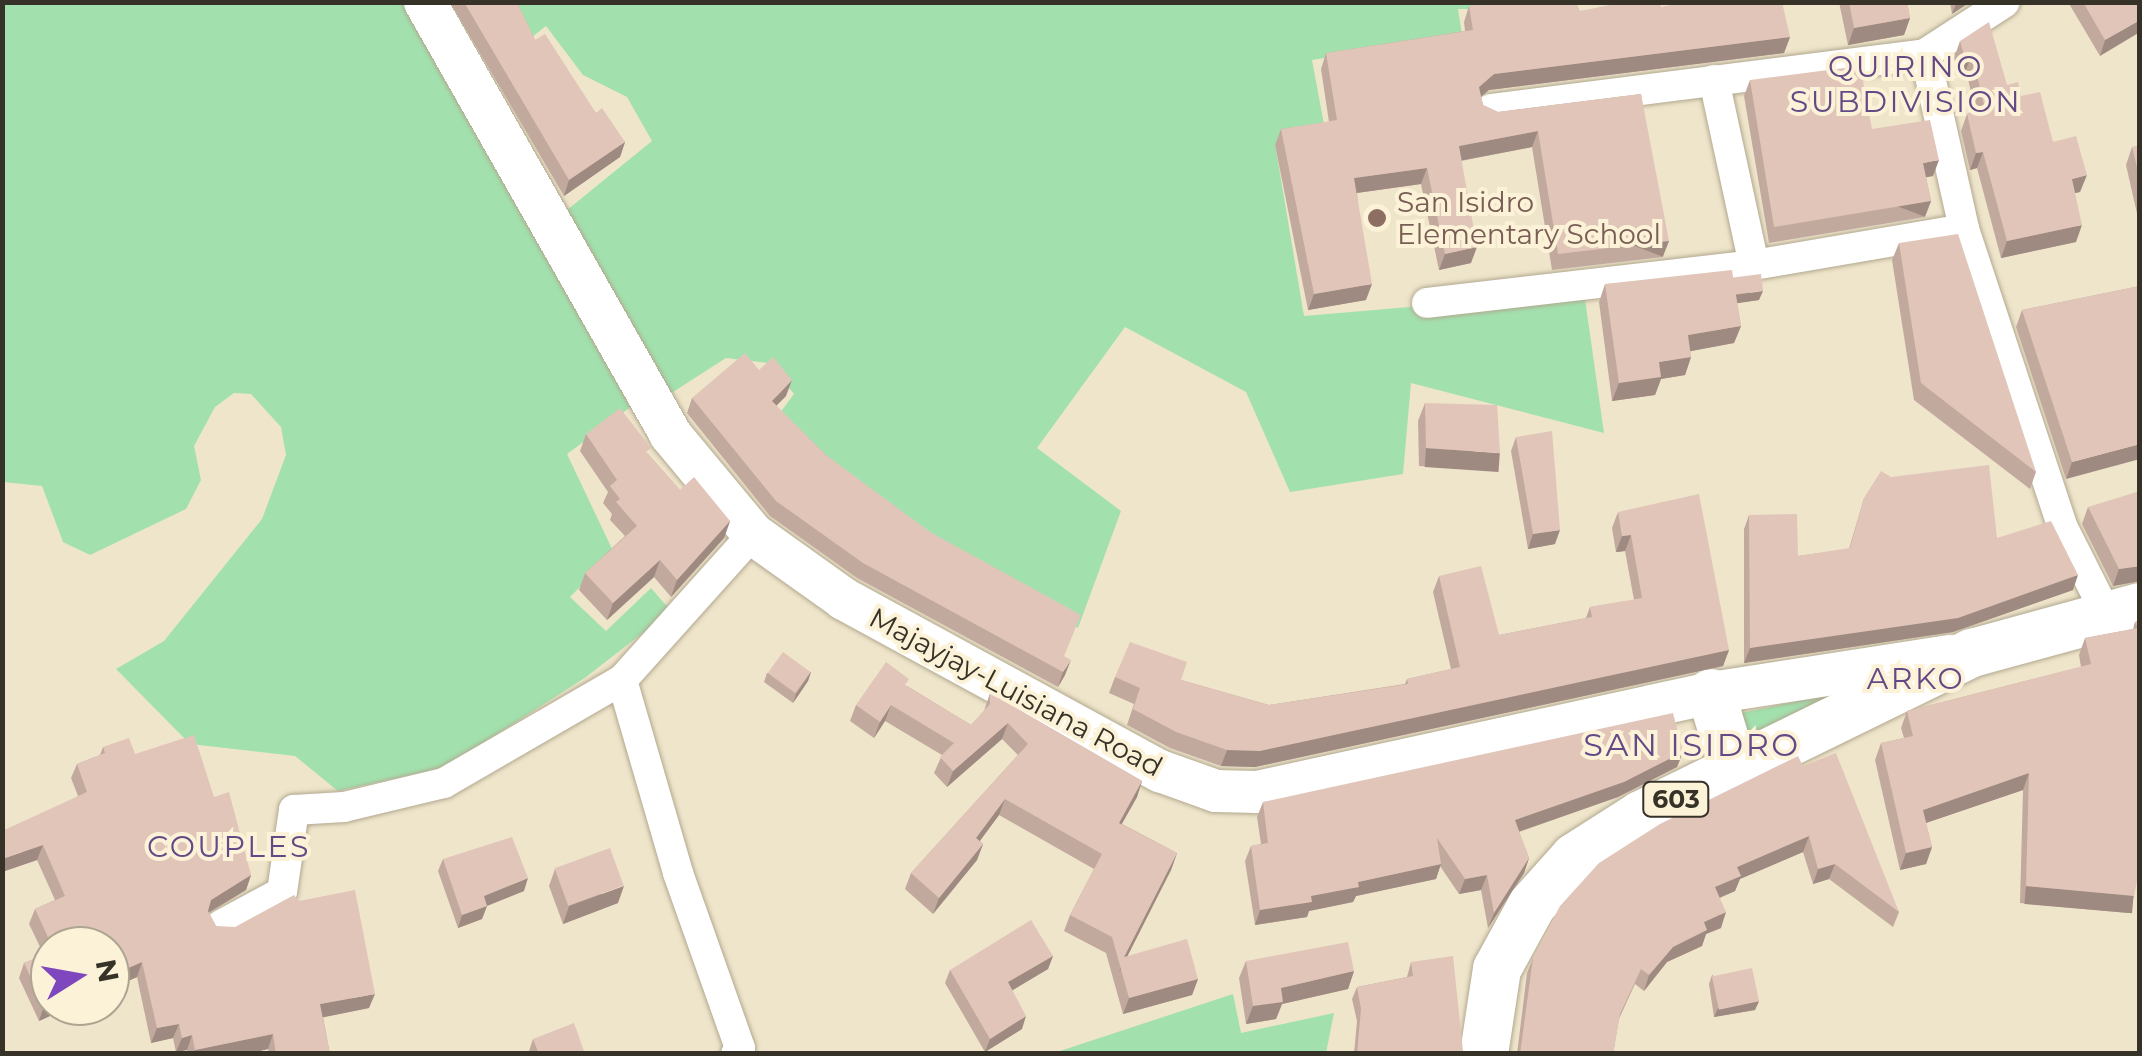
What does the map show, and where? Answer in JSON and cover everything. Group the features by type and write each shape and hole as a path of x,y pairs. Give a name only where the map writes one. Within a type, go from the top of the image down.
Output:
{"main road":[{"name":"603","path":"1485,1049 1497,969 1532,906 1575,857 1641,815 1972,652 2124,613"},
{"path":"1711,693 1735,772"}],"street":[{"name":"Majayjay-Luisiana Road","path":"425,2 670,434 753,534 844,599 1160,771 1216,791 1257,792 1711,693 1972,652"},
{"path":"1491,109 1925,54 2005,2"},
{"path":"1925,54 1964,228 2062,526 2124,613"},
{"path":"1714,80 1754,265"},
{"path":"1427,302 1754,265 1964,228"},
{"path":"220,926 282,892 294,810 344,807 444,783 622,680 753,534"},
{"path":"622,680 678,874 740,1048 736,1054"}],"green space":[{"path":"513,2 1488,3 1492,9 1458,9 1464,48 1434,40 1312,60 1326,135 1275,144 1304,316 1584,292 1604,433 1411,383 1403,474 1290,492 1246,392 1125,327 1037,448 1121,511 1078,628 819,460 779,414 794,394 768,363 726,358 659,401 556,219 652,141 627,97 583,75 546,26 523,44"},
{"path":"3,3 411,3 632,406 567,454 614,553 570,597 606,631 651,588 671,611 586,677 446,767 338,791 295,756 190,744 116,669 164,641 262,519 286,455 281,427 251,394 234,393 215,407 194,446 201,480 186,509 90,555 63,542 42,486 3,482"},
{"path":"1896,681 1753,750 1741,713"},
{"path":"1233,994 1241,1033 1334,1013 1326,1053 1054,1053"}],"building":[{"path":"464,2 517,2 535,40 545,34 596,113 602,108 625,142 569,180"},
{"path":"1492,2 1576,2 1580,11 1625,2 1660,2 1661,7 1685,2 1782,2 1790,37 1494,74 1479,87 1483,105 1498,112 1641,94 1669,241 1558,254 1538,131 1459,146 1477,247 1445,254 1427,168 1354,178 1372,284 1314,294 1281,129 1337,120 1326,53 1473,30 1469,6"},
{"path":"1849,2 1907,2 1910,18 1854,28"},
{"path":"2083,2 2140,2 2140,20 2105,40"},
{"path":"1989,22 2007,85 2018,82 2021,96 2040,92 2053,142 2076,136 2087,175 2072,179 2082,225 2007,241 1983,152 1976,153 1967,114 1984,105 1972,54 1964,56 1960,41"},
{"path":"1860,66 1872,129 1930,120 1939,160 1923,163 1931,201 1774,227 1750,80"},
{"path":"2140,146 2140,179 2132,147"},
{"path":"1958,234 2036,472 1921,383 1899,243"},
{"path":"1732,270 1741,326 1688,335 1691,357 1659,362 1661,377 1619,383 1605,284"},
{"path":"1761,274 1763,291 1735,294 1733,277"},
{"path":"2140,286 2140,444 2072,462 2022,310"},
{"path":"745,353 759,370 773,357 792,380 772,401 826,455 930,532 1081,615 1064,656 1071,660 1063,672 863,563 776,501 692,398"},
{"path":"1425,403 1497,405 1500,453 1426,448"},
{"path":"620,408 651,448 646,452 680,490 694,477 730,521 677,580 660,560 613,603 585,573 637,526 616,502 620,499 610,486 617,480 586,434"},
{"path":"1552,431 1560,530 1533,534 1516,437"},
{"path":"1989,465 1997,538 2051,521 2078,575 1958,618 1750,648 1749,515 1797,514 1798,556 1850,548 1864,498 1881,471 1891,477"},
{"path":"2140,491 2140,566 2119,569 2088,507"},
{"path":"1699,494 1729,650 1260,751 1227,750 1176,732 1133,709 1140,688 1115,677 1130,642 1187,662 1181,680 1269,705 1408,684 1407,679 1460,667 1439,576 1481,566 1499,635 1592,617 1590,607 1642,598 1631,535 1622,536 1618,512"},
{"path":"2140,620 2140,865 2134,896 2026,886 2029,773 1923,810 1932,847 1906,853 1881,743 1913,736 1907,711 2091,664 2085,638 2138,628 2135,622"},
{"path":"783,652 811,672 795,693 768,673"},
{"path":"886,662 909,679 905,685 971,725 990,704 990,693 1142,781 1119,823 1177,853 1124,957 1187,939 1198,979 1129,998 1112,937 1070,915 1102,854 1005,799 976,838 983,844 939,898 911,873 1028,744 1008,723 953,771 940,757 954,743 891,705 880,722 856,705"},
{"path":"1673,713 1683,752 1624,782 1515,820 1529,858 1494,913 1487,875 1465,879 1437,838 1441,864 1358,882 1359,887 1311,896 1312,902 1260,910 1251,846 1268,843 1263,802"},
{"path":"194,735 214,797 229,792 251,875 211,900 208,911 216,926 235,927 294,895 299,901 355,890 375,994 320,1004 330,1054 276,1054 273,1034 195,1050 192,1035 182,1038 179,1024 157,1028 142,962 130,967 130,926 43,926 35,909 65,896 43,845 2,859 2,831 87,792 77,764 105,753 103,747 129,738 135,754"},
{"path":"1836,753 1899,912 1835,864 1818,869 1809,836 1737,867 1741,876 1715,887 1726,912 1704,922 1707,930 1673,947 1649,975 1641,969 1620,1014 1613,1054 1520,1054 1533,958 1560,906 1599,863 1660,824 1798,756 1803,766"},
{"path":"512,837 528,878 484,896 487,906 462,915 443,859"},
{"path":"610,848 624,886 568,906 555,868"},
{"path":"1031,920 1053,956 1008,982 1026,1016 990,1039 950,970"},
{"path":"1348,942 1354,971 1281,988 1283,1002 1253,1006 1246,961"},
{"path":"1453,956 1464,1054 1357,1054 1361,1009 1357,987 1413,976 1411,962"},
{"path":"1752,968 1759,1001 1719,1010 1712,977"},
{"path":"574,1023 585,1054 539,1054 533,1039"}],"place":[{"name":"San Isidro Elementary School","path":"1377,218"}],"district":[{"name":"QUIRINO SUBDIVISION","path":"1906,84"},
{"name":"ARKO","path":"1916,679"},
{"name":"SAN ISIDRO","path":"1692,745"},
{"name":"COUPLES","path":"229,847"}]}
